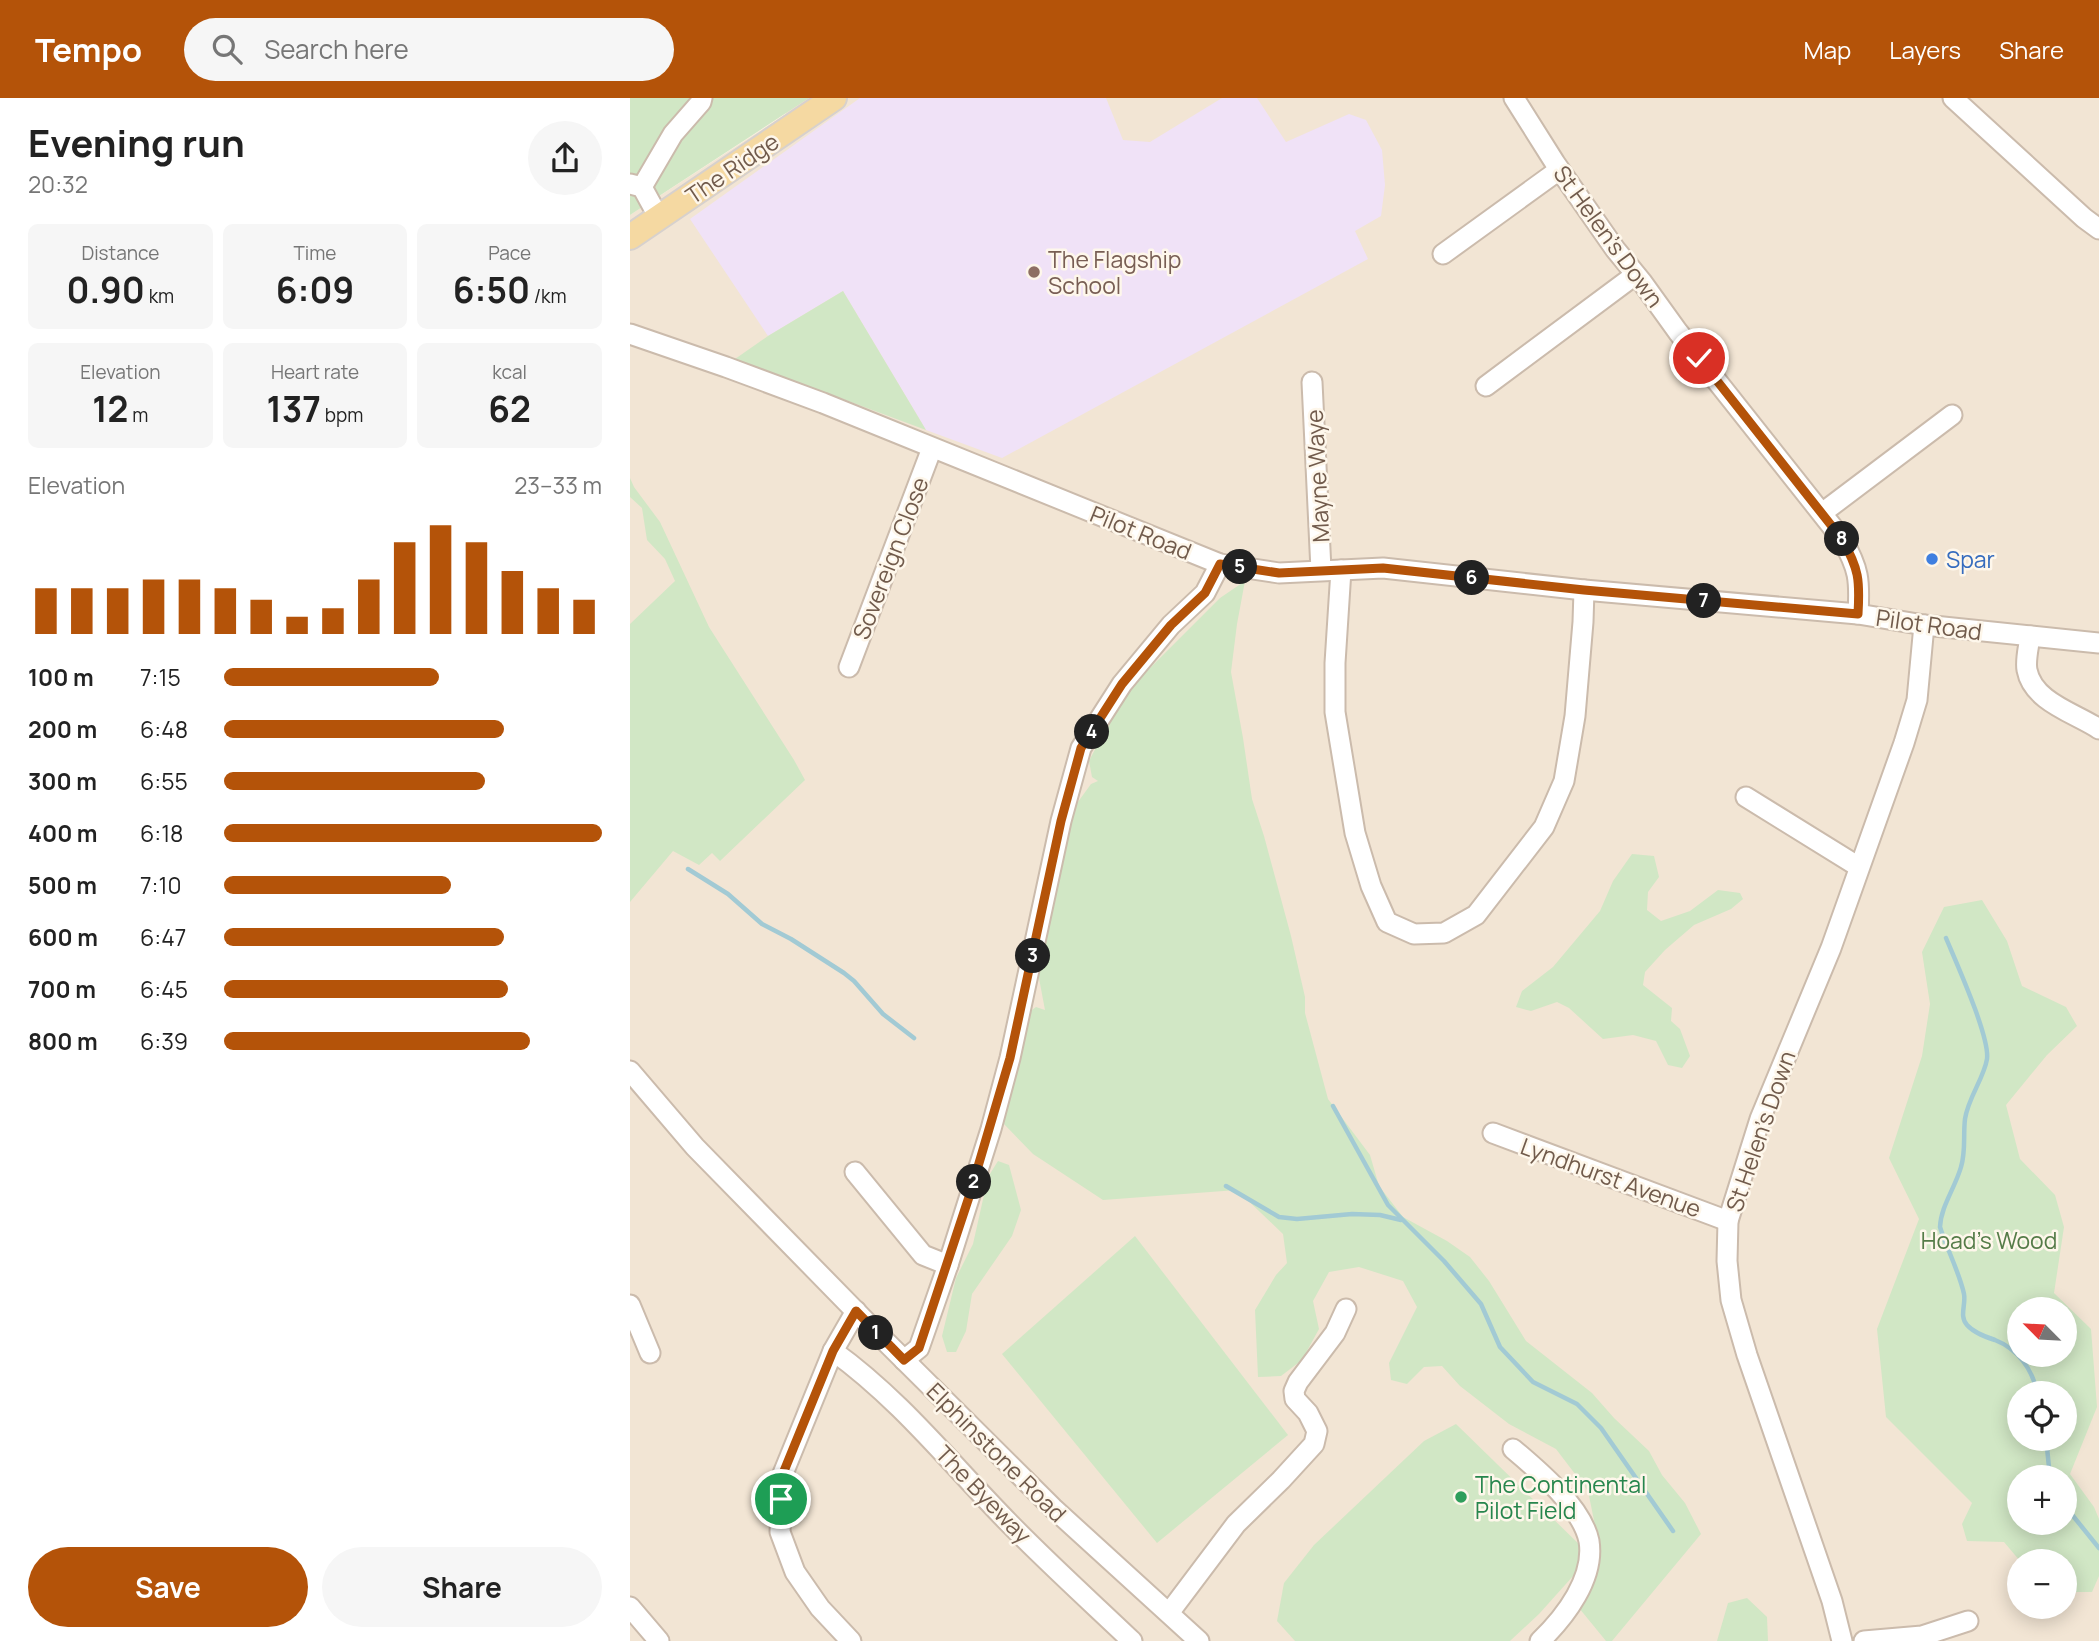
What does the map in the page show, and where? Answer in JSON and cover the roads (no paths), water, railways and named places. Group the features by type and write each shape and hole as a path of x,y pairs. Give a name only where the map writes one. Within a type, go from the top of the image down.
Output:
{"main road":[{"name":"The Ridge","path":"630,237 834,98"}],"street":[{"path":"659,218 636,186 702,98"},
{"name":"St Helen's Down","path":"1514,98 1559,170 1615,249 1842,539 1854,561 1860,583 1858,614"},
{"path":"1954,98 1986,130 2099,229"},
{"path":"1443,254 1559,170"},
{"path":"1486,386 1635,275"},
{"name":"Pilot Road","path":"630,334 823,403 1220,564 1279,573 1383,568 1584,590 1858,614 1924,625 2099,643"},
{"name":"Mayne Waye","path":"1312,382 1331,570 1335,712 1354,833 1370,886 1387,922 1414,934 1444,933 1476,915 1544,827 1564,781 1575,716 1584,590"},
{"path":"1822,513 1952,415"},
{"name":"Sovereign Close","path":"849,667 932,448"},
{"path":"904,1360 919,1348 990,1129 1010,1058 1061,821 1081,748 1122,684 1171,625 1205,593 1220,564"},
{"name":"St Helen's Down","path":"1842,1641 1832,1601 1734,1311 1727,1261 1728,1221 1760,1119 1831,948 1904,743 1917,700 1924,625"},
{"path":"2029,636 2027,670 2036,688 2054,704 2099,729"},
{"path":"1746,797 1859,867"},
{"name":"Elphinstone Road","path":"630,1072 695,1147 904,1360 1054,1508 1199,1641"},
{"name":"Lyndhurst Avenue","path":"1493,1133 1728,1221"},
{"path":"855,1172 923,1255 948,1265"},
{"path":"630,1306 650,1353"},
{"path":"1170,1613 1237,1524 1314,1444 1317,1431 1308,1413 1295,1399 1294,1391 1335,1333 1346,1309"},
{"path":"851,1641 820,1608 795,1572 780,1532 782,1476 833,1351 856,1311"},
{"name":"The Byeway","path":"833,1351 919,1426 1009,1523 1132,1641"},
{"path":"1513,1449 1545,1476 1560,1493 1584,1527 1589,1541 1589,1558 1578,1591 1567,1610 1540,1641"},
{"path":"630,1607 659,1641"},
{"path":"1864,1641 1922,1636 1968,1621"}],"waterway":[{"path":"688,869 728,894 762,924 844,973 883,1014 914,1038"},
{"path":"1946,938 1978,1017 1987,1048 1987,1059 1967,1111 1963,1161 1943,1212 1940,1227 1962,1286 1965,1322 1973,1330 2011,1349 2028,1368 2033,1381"},
{"path":"1333,1106 1388,1205 1444,1261 1481,1304 1500,1347 1533,1382 1577,1404 1601,1428 1673,1531"},
{"path":"1226,1186 1279,1217 1297,1219 1352,1214 1380,1215 1401,1220"},
{"path":"2047,1451 2049,1465"},
{"path":"2077,1521 2099,1548"}],"place":[{"name":"The Flagship School","path":"1034,272"},
{"name":"Spar","path":"1932,559"},
{"name":"The Continental Pilot Field","path":"1461,1497"}],"park label":[{"name":"Hoad's Wood","path":"1989,1240"}]}
